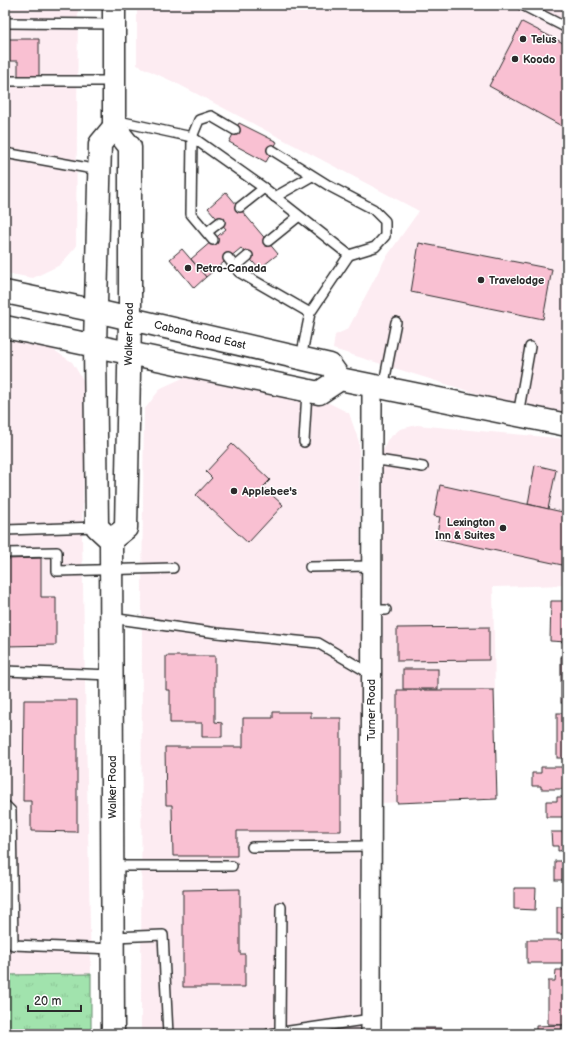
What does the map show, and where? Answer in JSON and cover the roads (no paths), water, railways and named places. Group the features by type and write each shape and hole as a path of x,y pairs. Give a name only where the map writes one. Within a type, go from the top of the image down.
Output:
{"main road":[{"path":"114,14 114,124"},
{"name":"Walker Road","path":"104,533 126,528 130,319 130,146 114,124 100,144 95,346 104,533 111,569 113,1034"},
{"name":"Cabana Road East","path":"5,292 96,311 330,365 340,379"},
{"path":"5,327 307,391 319,393 340,379 518,415 562,422"}],"street":[{"name":"Turner Road","path":"371,1027 371,674 379,610 371,566 372,459 378,387"}],"lane":[{"path":"522,5 567,28"},
{"path":"5,23 114,14"},
{"path":"10,81 114,81"},
{"path":"220,222 210,236 191,214 192,137 199,120 211,116 235,130"},
{"path":"114,124 192,137 264,188 349,255"},
{"path":"272,150 312,176 373,209 385,221 385,236 375,247 349,255 310,313 301,358"},
{"path":"5,153 99,170"},
{"path":"275,197 312,176"},
{"path":"240,207 264,188"},
{"path":"268,241 299,216"},
{"path":"235,267 248,256"},
{"path":"228,258 239,272 310,313"},
{"path":"378,387 396,322"},
{"path":"518,415 530,347"},
{"path":"304,442 307,391"},
{"path":"372,459 423,467"},
{"path":"5,530 104,533"},
{"path":"5,553 57,552 57,571 173,568"},
{"path":"310,567 371,566"},
{"path":"112,618 217,633 318,643 371,674"},
{"path":"5,671 112,675"},
{"path":"5,805 11,811 13,945 113,943 163,935 168,1034"},
{"path":"252,847 371,846"},
{"path":"113,866 232,866"},
{"path":"280,1032 281,907"},
{"path":"268,1034 371,1027"}],"place":[{"name":"Telus","path":"523,39"},
{"name":"Koodo","path":"515,59"},
{"name":"Petro-Canada","path":"188,268"},
{"name":"Travelodge","path":"481,280"},
{"name":"Applebee's","path":"234,491"},
{"name":"Lexington Inn & Suites","path":"503,528"}]}
